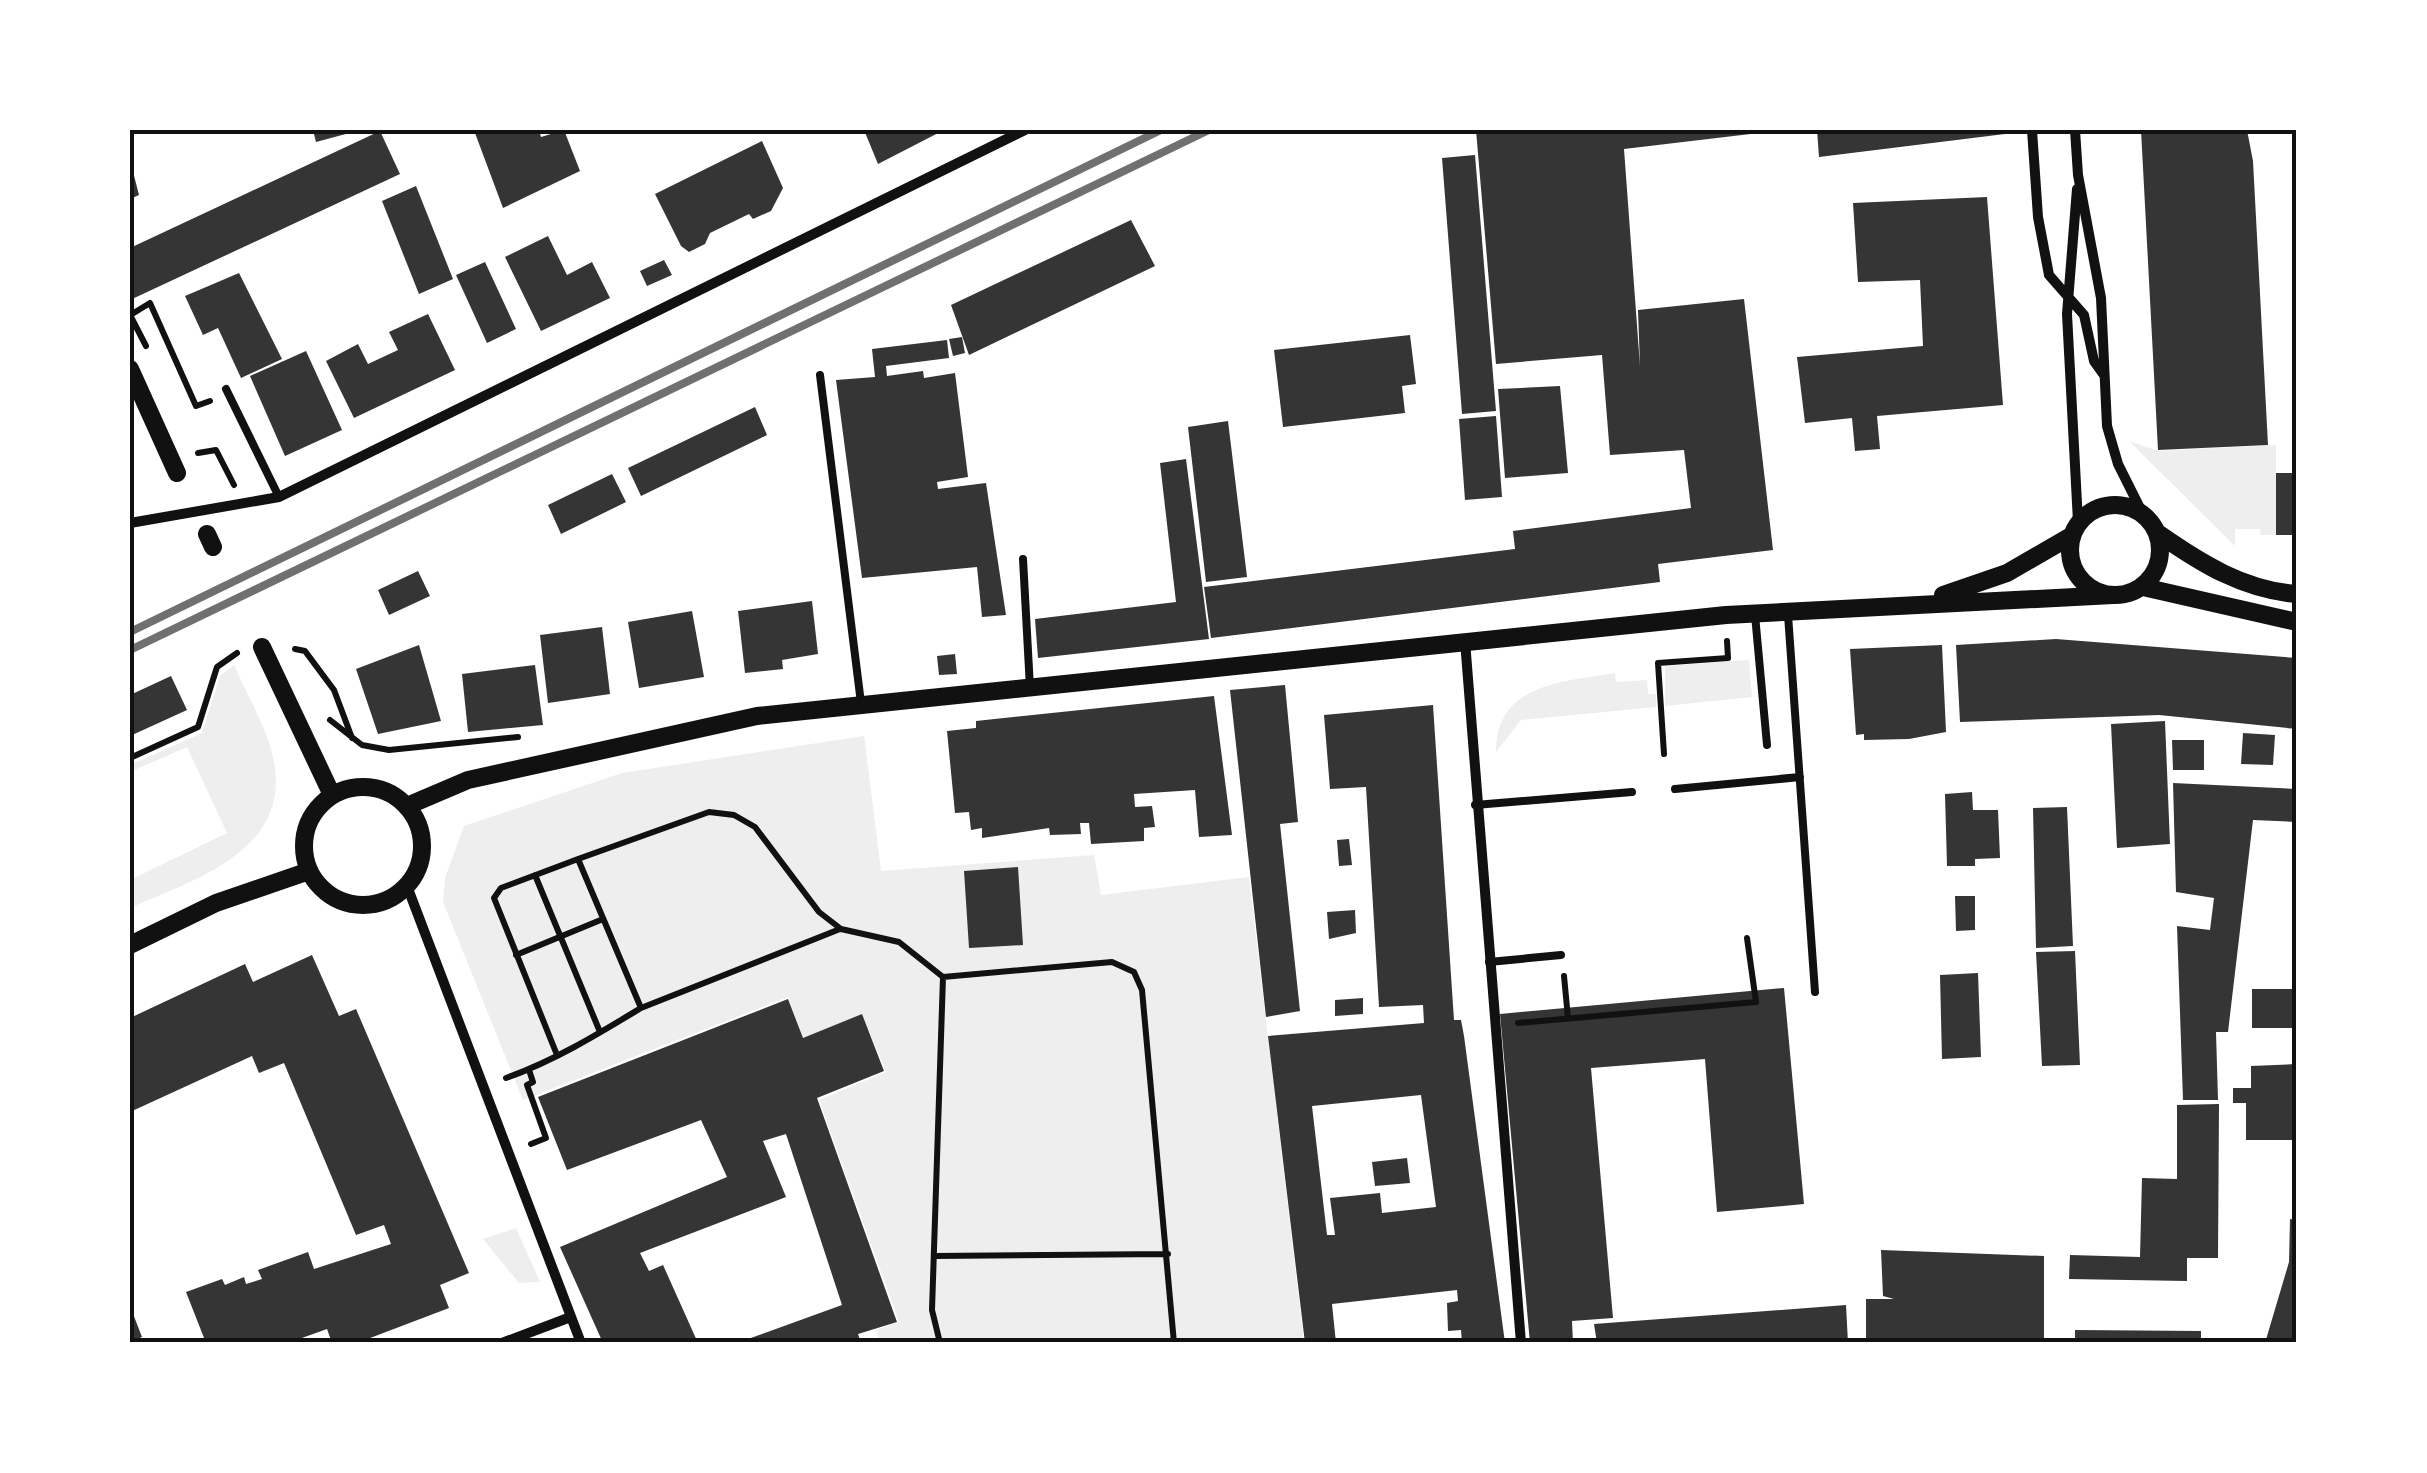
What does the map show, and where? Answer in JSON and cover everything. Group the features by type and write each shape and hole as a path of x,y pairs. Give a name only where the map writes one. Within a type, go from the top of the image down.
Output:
{"street":[{"path":"130,522 279,497 1026,130"},
{"path":"2032,130 2038,218 2049,274 2084,315 2094,360 2104,375"},
{"path":"2076,130 2078,175 2068,300 2074,529 2070,558 2081,580 2113,596"},
{"path":"2078,175 2101,298 2112,445 2143,514 2158,534 2216,571 2265,592 2297,594"},
{"path":"130,368 177,474"},
{"path":"1924,602 2007,573 2107,506 2126,506 2143,514"},
{"path":"2143,587 2160,563 2158,534"},
{"path":"408,806 468,780 757,716 1464,640 1788,610 2113,596 2143,587 2297,622"},
{"path":"1464,640 1521,1343"},
{"path":"262,648 332,795"},
{"path":"366,786 390,792 408,806 418,823 423,849 418,870 407,886 390,899 352,904 332,896 309,871 306,830 318,806 332,795 366,786"},
{"path":"130,944 216,904 309,871"},
{"path":"407,886 568,1318 581,1343"},
{"path":"502,1343 568,1318"}],"lane":[{"path":"820,375 861,703"},
{"path":"227,392 279,497"},
{"path":"1024,559 1030,688"},
{"path":"1788,610 1814,992"},
{"path":"1754,613 1767,745"},
{"path":"1674,788 1800,777"},
{"path":"1475,804 1632,792"},
{"path":"1490,962 1561,955"}],"path":[{"path":"132,314 150,304 196,406 227,392"},
{"path":"194,454 216,450 243,504"},
{"path":"1664,754 1658,664 1728,658 1726,615"},
{"path":"294,649 306,650 334,690 352,739"},
{"path":"130,758 198,727 210,682 227,658"},
{"path":"324,714 352,739 376,748 406,750 522,736"},
{"path":"556,1055 494,898 500,888 709,812 734,815 755,827 819,912 841,929 899,942 944,976 1112,962 1134,972 1142,990 1174,1343"},
{"path":"578,858 642,1008"},
{"path":"535,875 600,1032"},
{"path":"516,955 602,919"},
{"path":"503,1079 528,1070 642,1008 841,929"},
{"path":"1516,1042 1514,1024 1756,1002 1747,938"},
{"path":"940,1343 932,1310 944,976"},
{"path":"1567,1008 1568,1018"},
{"path":"528,1070 534,1082 527,1085 546,1138 528,1145"},
{"path":"935,1256 1168,1254"}],"shaded area":[{"path":"2129,441 2158,451 2276,445 2276,535 2261,535 2260,529 2235,529 2235,546"},
{"path":"1749,660 1752,697 1665,706 1665,666"},
{"path":"234,665 273,757 276,789 269,816 254,838 210,872 130,908 130,880 227,833 187,747 130,772 130,765 202,733 220,676"},
{"path":"1615,673 1616,682 1647,680 1648,694 1656,694 1656,707 1521,720 1496,752 1499,729 1519,699 1554,684"},
{"path":"864,736 881,871 1094,855 1101,895 1249,877 1304,1343 880,1343 876,1330 899,1322 819,1100 886,1072 862,1014 803,1038 788,997 523,1100 443,902 445,878 464,826 622,773"},
{"path":"516,1228 540,1282 519,1283 483,1239"}],"building":[{"path":"313,130 357,130 357,131 316,142"},
{"path":"539,130 541,137 564,130 580,171 503,208 475,133"},
{"path":"864,130 944,130 878,164"},
{"path":"1476,130 1784,130 1624,149 1640,366 1638,310 1744,299 1773,550 1658,564 1660,582 1211,638 1204,587 1515,549 1513,531 1691,508 1684,450 1610,455 1602,355 1496,364"},
{"path":"1817,130 2005,130 2005,134 1819,157"},
{"path":"2141,130 2247,130 2253,161 2268,445 2158,450"},
{"path":"380,131 400,174 130,300 130,248"},
{"path":"762,141 783,188 771,211 753,219 749,214 710,233 705,244 689,252 681,246 655,194"},
{"path":"1475,155 1496,411 1462,414 1442,158"},
{"path":"130,160 139,195 130,199"},
{"path":"416,186 453,279 419,294 382,201"},
{"path":"1987,197 2003,405 1877,416 1880,449 1855,451 1852,418 1805,423 1797,357 1923,346 1920,280 1858,282 1853,203"},
{"path":"1131,220 1155,266 969,355 951,305"},
{"path":"548,236 567,275 592,262 610,298 541,331 505,257"},
{"path":"664,260 672,275 647,286 640,271"},
{"path":"485,262 516,329 487,343 456,275"},
{"path":"239,273 282,359 241,378 218,328 203,335 185,296"},
{"path":"428,314 455,370 354,418 326,361 358,344 368,364 398,350 389,332"},
{"path":"1410,335 1416,384 1402,386 1405,413 1283,427 1274,350"},
{"path":"962,337 965,353 953,356 949,339"},
{"path":"947,340 949,358 886,366 887,376 923,371 924,378 955,373 968,477 937,482 938,489 986,483 1006,615 982,617 977,567 862,578 836,380 875,377 872,349"},
{"path":"306,351 342,430 285,456 250,376"},
{"path":"1560,386 1568,473 1505,478 1498,389"},
{"path":"755,407 767,435 641,496 628,468"},
{"path":"1496,416 1502,497 1465,500 1459,419"},
{"path":"1228,421 1247,577 1206,582 1188,427"},
{"path":"1186,459 1209,639 1038,658 1035,619 1176,602 1160,463"},
{"path":"2276,473 2297,473 2297,535 2276,535"},
{"path":"612,474 626,502 561,534 548,505"},
{"path":"418,571 430,596 389,615 378,590"},
{"path":"812,601 818,654 782,660 783,669 745,673 738,611"},
{"path":"692,611 704,677 639,688 628,622"},
{"path":"602,627 610,694 548,703 540,635"},
{"path":"2056,639 2297,658 2297,729 2159,715 1960,722 1956,645"},
{"path":"419,645 441,721 378,734 356,669"},
{"path":"1942,645 1946,732 1909,739 1864,740 1864,734 1856,735 1850,649"},
{"path":"955,654 957,674 939,675 937,656"},
{"path":"535,665 543,725 468,732 462,674"},
{"path":"171,676 187,710 130,736 130,695"},
{"path":"1285,685 1298,822 1280,824 1300,1011 1266,1017 1230,690"},
{"path":"1214,696 1232,835 1199,837 1195,790 1134,794 1135,807 1152,806 1155,827 1144,828 1144,841 1091,844 1089,823 1080,823 1081,834 1050,835 1049,828 982,838 982,828 971,830 969,812 955,813 947,731 976,728 976,721"},
{"path":"1433,705 1454,1020 1461,1020 1464,1036 1505,1343 1462,1343 1461,1330 1448,1331 1447,1303 1458,1301 1457,1290 1332,1304 1336,1343 1305,1343 1268,1036 1424,1023 1423,1005 1379,1007 1366,787 1330,789 1324,715","holes":["1421,1095 1436,1207 1382,1213 1380,1193 1330,1198 1335,1235 1327,1235 1312,1106"]},
{"path":"2165,721 2170,844 2117,848 2111,724"},
{"path":"2243,733 2275,735 2273,765 2241,764"},
{"path":"2172,740 2204,740 2204,770 2173,770"},
{"path":"2173,783 2297,789 2297,822 2253,820 2228,1032 2216,1032 2218,1100 2183,1100 2177,926 2210,930 2214,898 2176,892"},
{"path":"1972,792 1973,810 1998,810 2000,858 1975,859 1975,866 1947,866 1945,794"},
{"path":"2067,807 2073,946 2036,948 2033,808"},
{"path":"1349,839 1352,865 1339,866 1337,840"},
{"path":"1018,867 1023,945 969,948 964,871"},
{"path":"1955,896 1975,896 1975,930 1956,931"},
{"path":"1355,910 1356,933 1329,939 1327,912"},
{"path":"2075,951 2080,1065 2042,1066 2036,952"},
{"path":"312,955 339,1016 356,1009 469,1273 440,1285 449,1308 357,1343 332,1343 327,1329 288,1343 206,1343 186,1292 222,1279 225,1285 244,1277 246,1284 262,1279 258,1270 308,1252 314,1269 391,1244 384,1225 356,1235 284,1063 259,1073 252,1056 130,1112 130,1018 245,964 253,982"},
{"path":"1978,973 1981,1057 1942,1059 1940,975"},
{"path":"1784,988 1804,1204 1717,1212 1705,1059 1591,1068 1613,1318 1572,1321 1573,1343 1530,1343 1500,1014"},
{"path":"2252,989 2297,989 2297,1028 2252,1028"},
{"path":"1363,998 1363,1014 1335,1016 1335,1000"},
{"path":"788,999 803,1038 862,1014 884,1071 817,1098 897,1322 858,1334 861,1343 737,1343 842,1305 786,1134 763,1141 786,1197 640,1253 649,1271 663,1265 698,1343 603,1343 560,1247 727,1177 701,1120 567,1170 538,1097"},
{"path":"2297,1064 2297,1140 2246,1140 2246,1103 2233,1103 2233,1088 2251,1088 2251,1066"},
{"path":"2219,1104 2218,1258 2187,1258 2187,1281 2069,1279 2070,1255 2140,1257 2142,1178 2177,1179 2177,1105"},
{"path":"1407,1158 1410,1183 1375,1186 1372,1162"},
{"path":"2290,1219 2297,1220 2297,1343 2265,1343 2289,1262"},
{"path":"1881,1250 2044,1256 2044,1343 1866,1343 1866,1299 1894,1299 1883,1296"},
{"path":"1846,1305 1848,1343 1597,1343 1594,1324"},
{"path":"130,1306 142,1337 130,1342"},
{"path":"2075,1330 2201,1331 2201,1343 2075,1343"}],"railway":[{"path":"130,632 1161,130"},
{"path":"130,650 1209,130"}]}
